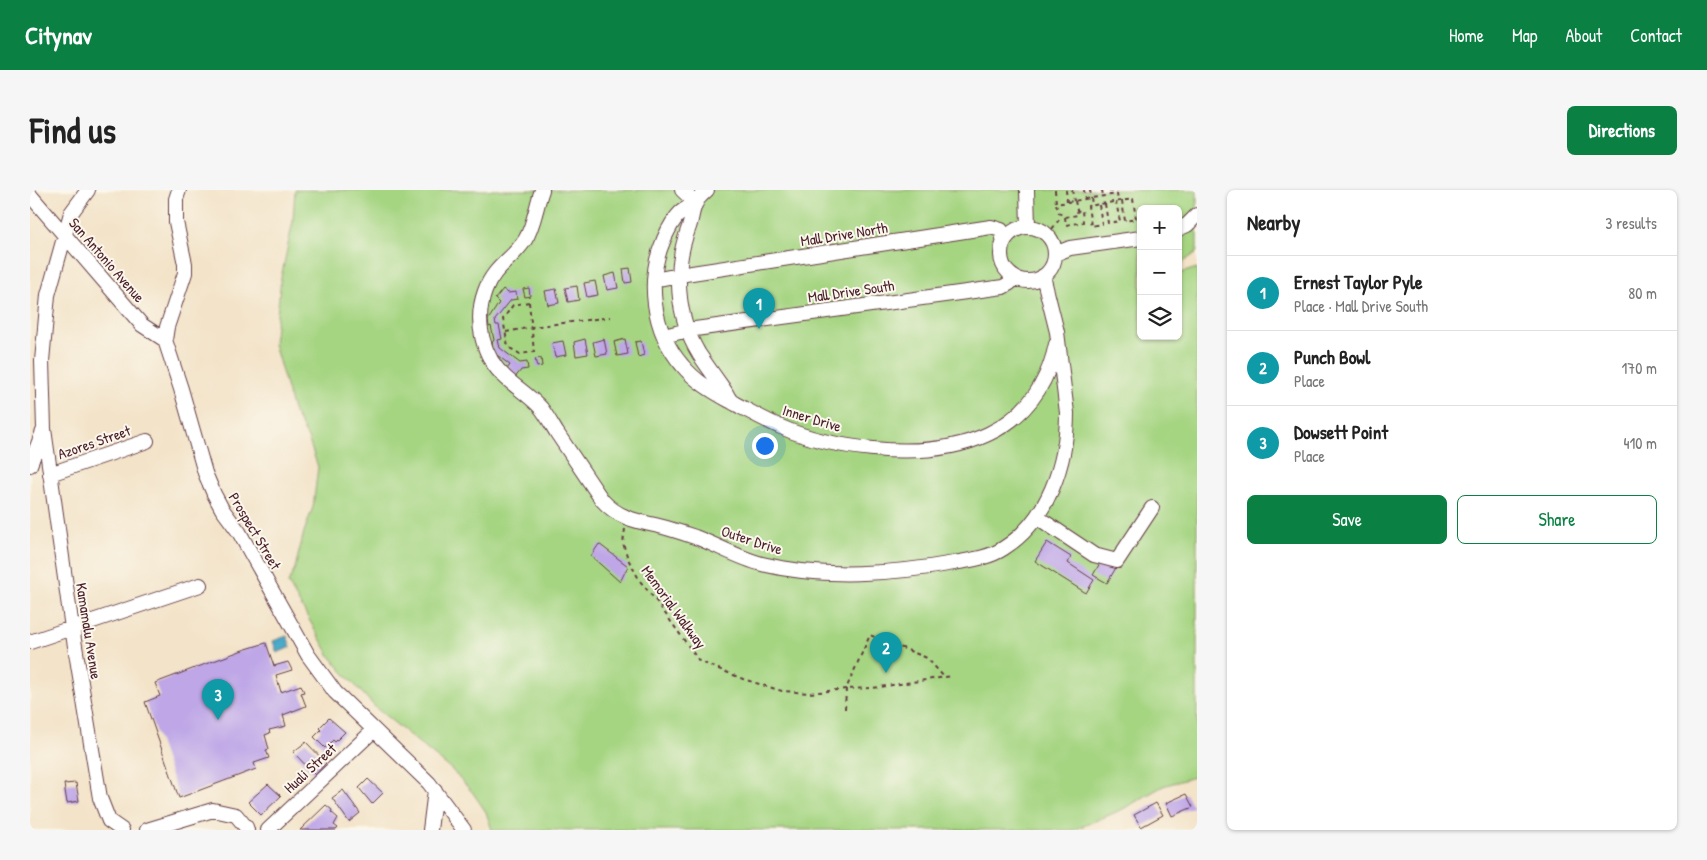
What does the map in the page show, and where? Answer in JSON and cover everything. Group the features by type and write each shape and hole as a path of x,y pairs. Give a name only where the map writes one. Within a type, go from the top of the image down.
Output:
{"street":[{"name":"Kamamalu Avenue","path":"88,190 71,213 64,234 48,295 36,361 72,628 100,798 109,820 122,830"},
{"path":"165,340 167,327 185,273 185,264 176,222 176,199 179,190"},
{"name":"Outer Drive","path":"542,190 528,235 517,250 499,266 485,292 480,321 483,341 492,361 498,369 541,408 602,500 612,510 626,518 678,532 762,564 805,570 864,572 913,569 994,554 1013,542 1037,517 1052,487 1066,439 1067,413 1057,332 1043,276"},
{"path":"682,190 696,202 680,212 666,234 658,258 654,280 656,309 664,336 674,354 689,373 708,388 731,401"},
{"name":"Inner Drive","path":"707,190 696,202 683,247 679,275 681,304 688,330 699,354 731,401 786,429 830,442 860,447 902,450 929,450 976,440 1004,425 1023,409 1038,390 1053,356 1057,332"},
{"path":"1027,190 1028,227"},
{"name":"San Antonio Avenue","path":"30,195 142,326 165,340"},
{"path":"1182,227 1197,215"},
{"path":"1028,227 1041,230 1047,234 1053,244 1055,254 1052,267 1043,276 1036,280 1028,281 1012,276 1003,264 1001,250 1004,242 1013,231 1028,227"},
{"name":"Mall Drive North","path":"679,275 991,228 1001,230 1004,242"},
{"path":"1055,254 1070,248 1137,239"},
{"path":"654,280 679,275"},
{"name":"Mall Drive South","path":"688,330 1003,286 1010,284 1012,276"},
{"path":"664,336 688,330"},
{"name":"Prospect Street","path":"165,340 205,473 222,509 239,532 308,655 335,692 435,790 464,830"},
{"path":"30,465 44,429"},
{"name":"Azores Street","path":"50,474 147,441"},
{"path":"1037,517 1094,555 1117,561 1152,508"},
{"path":"30,642 200,585"},
{"name":"Huali Street","path":"268,830 374,730"},
{"path":"430,830 435,790"},
{"path":"146,830 213,810 236,815 247,830"}],"path":[{"path":"1055,190 1056,204 1066,225 1083,222 1082,210 1077,210"},
{"path":"1066,190 1067,202"},
{"path":"1052,229 1063,217 1078,215 1072,190"},
{"path":"1084,190 1085,200"},
{"path":"1090,190 1092,206"},
{"path":"1102,190 1103,196"},
{"path":"1109,196 1109,191 1118,190"},
{"path":"1056,204 1116,194 1120,221 1108,223 1105,204"},
{"path":"1099,205 1102,224 1091,226 1088,206 1134,199 1136,219 1125,221 1122,201"},
{"path":"530,302 532,327 534,352 520,354 508,347 503,319 513,305 530,302"},
{"path":"506,332 610,317"},
{"name":"Memorial Walkway","path":"626,518 623,543 628,559 640,581 700,661 744,679 782,691 810,692 873,688 952,676"},
{"path":"845,709 846,689 870,635 927,658 944,677"}],"green space":[{"path":"295,190 1197,190 1197,252 1182,263 1182,205 1137,205 1137,340 1182,340 1182,273 1197,268 1197,776 1163,786 1123,809 1074,830 492,830 486,812 473,793 451,769 376,708 344,673 330,656 288,583 295,568 304,532 313,507 318,467 308,438 293,410 274,344 281,278 293,221"}],"water":[{"path":"287,636 291,647 277,653 273,641"}],"building":[{"path":"630,268 632,282 625,283 623,269"},
{"path":"615,273 618,288 607,290 604,276"},
{"path":"595,281 598,295 587,297 584,283"},
{"path":"577,286 579,300 568,302 565,288"},
{"path":"529,288 530,296 525,297 523,289"},
{"path":"503,289 508,293 516,292 517,299 511,300 495,320 496,325 499,325 502,339 498,340 500,348 520,363 527,362 528,369 521,370 514,379 505,372 510,365 493,352 492,343 494,340 488,320 499,303 495,299"},
{"path":"556,289 559,303 548,305 545,291"},
{"path":"585,339 588,354 576,356 574,342"},
{"path":"604,339 607,354 596,356 593,342"},
{"path":"625,339 628,354 617,356 614,342"},
{"path":"563,341 566,355 555,357 552,343"},
{"path":"641,341 644,355 638,357 635,342"},
{"path":"541,358 542,366 537,367 535,359"},
{"path":"1047,542 1071,557 1068,563 1094,580 1086,593 1035,561"},
{"path":"599,544 628,566 620,582 591,556"},
{"path":"1103,558 1117,566 1107,583 1093,575"},
{"path":"266,643 274,666 288,662 292,670 276,675 281,692 301,685 304,692 301,693 306,706 283,715 286,726 269,730 270,733 265,735 269,749 266,750 269,758 254,763 256,769 179,798 145,702 160,696 155,683"},
{"path":"329,718 345,732 335,742 333,740 325,748 314,737 321,730 319,728"},
{"path":"306,742 326,763 315,775 293,752"},
{"path":"368,779 383,793 372,804 359,788"},
{"path":"76,783 79,801 67,803 64,784"},
{"path":"268,784 281,796 261,815 248,802"},
{"path":"343,790 360,813 349,822 332,798"},
{"path":"1186,794 1193,807 1172,816 1166,803"},
{"path":"1156,803 1163,815 1141,827 1134,815"},
{"path":"326,805 338,818 334,825 338,828 336,830 300,830"}],"place":[{"name":"Ernest Taylor Pyle","path":"759,329"},
{"name":"Punch Bowl","path":"886,673"},
{"name":"Dowsett Point","path":"218,720"}]}
